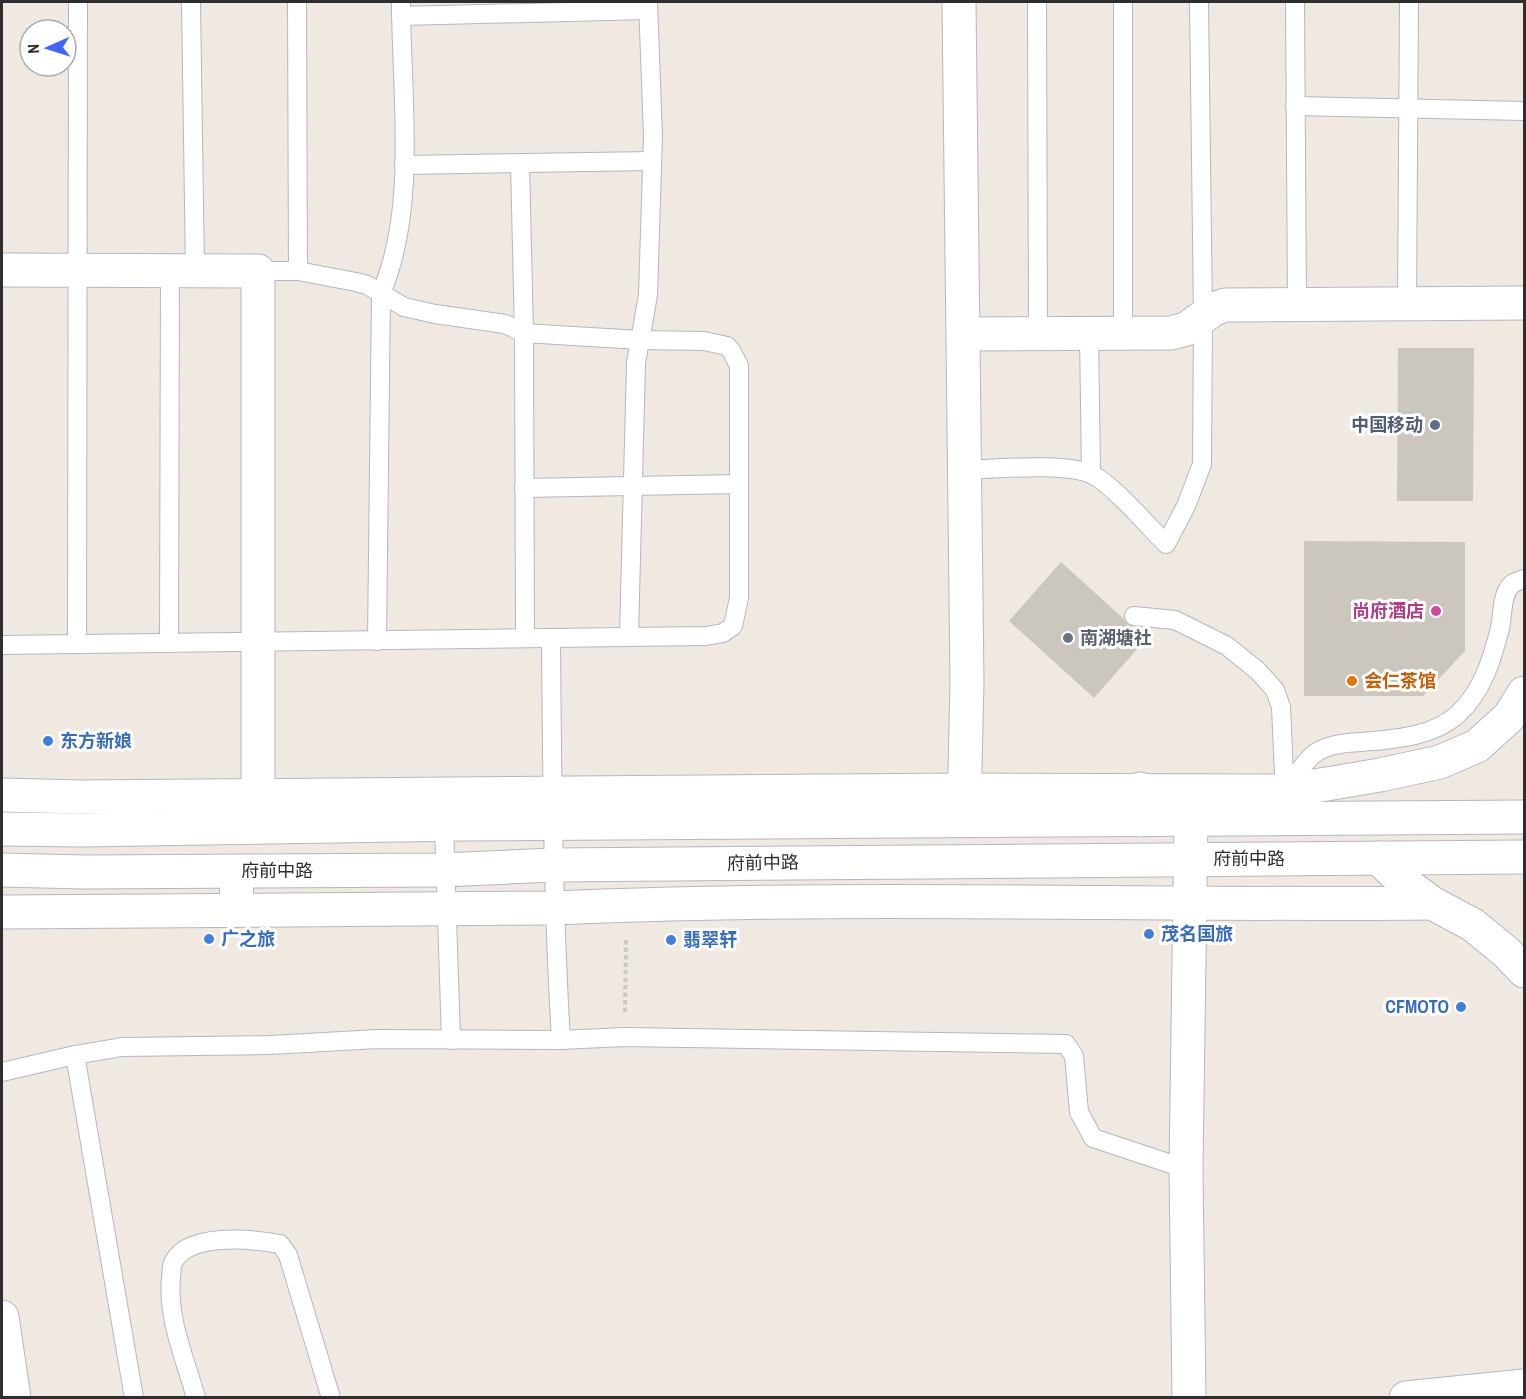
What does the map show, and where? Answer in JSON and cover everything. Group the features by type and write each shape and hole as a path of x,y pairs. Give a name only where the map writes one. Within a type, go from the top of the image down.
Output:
{"street":[{"path":"959,2 967,682 964,822"},
{"path":"2,270 258,271 258,828"},
{"path":"964,334 1171,333 1186,329 1214,309 1225,305 1524,303"},
{"path":"2,795 81,797 257,795 964,822 1140,805 1191,820 1286,805 1380,776 1440,762 1478,746 1509,717 1524,693"},
{"path":"2,828 81,830 444,825 552,808 965,790 1140,805 1286,805 1524,817"},
{"path":"1189,1398 1186,1169 1191,820"},
{"name":"府前中路","path":"2,870 236,872 444,870 553,865 1524,857"},
{"path":"1378,858 1406,884 1432,903 1473,925 1506,952 1524,971"},
{"path":"236,872 237,910"},
{"path":"2,912 555,908 627,905 947,902 1432,903"},
{"path":"2,1317 14,1398"},
{"path":"1406,1398 1524,1386"}],"lane":[{"path":"77,644 78,2"},
{"path":"169,643 191,2"},
{"path":"297,2 298,271"},
{"path":"1037,2 1038,333"},
{"path":"1123,2 1123,334"},
{"path":"965,470 1056,468 1073,469 1091,474 1104,482 1166,544 1186,506 1202,464 1203,316 1199,2"},
{"path":"1295,2 1297,305"},
{"path":"1407,304 1409,2"},
{"path":"377,641 381,293 394,256 400,220 404,165 401,9 648,6 653,136 648,295 636,363 629,636"},
{"path":"1295,106 1524,111"},
{"path":"404,165 652,161"},
{"path":"520,163 524,333 525,638"},
{"path":"2,645 706,636 723,633 733,626 739,598 739,366 727,346 704,341 640,340 524,333 505,324 404,307 367,285 356,282 298,271 258,271"},
{"path":"1089,334 1091,474"},
{"path":"524,488 739,484"},
{"path":"1286,805 1314,754 1340,743 1389,739 1431,730 1449,721 1468,705 1482,681 1500,626 1505,597 1512,585 1524,579"},
{"path":"1134,616 1175,620 1227,646 1258,671 1275,690 1281,707 1286,805"},
{"path":"551,638 553,865 561,1040"},
{"path":"444,825 451,1040"},
{"path":"2,1072 122,1047 270,1045 378,1040 561,1040 624,1037 1066,1044 1074,1056 1079,1112 1093,1138 1186,1169"},
{"path":"75,1055 134,1398"},
{"path":"196,1398 173,1322 171,1284 173,1263 186,1249 202,1242 234,1239 280,1245 288,1255 331,1398"}],"path":[{"path":"624,1037 627,905"}],"building":[{"name":"中国移动","path":"1398,348 1474,348 1473,501 1397,501"},
{"path":"1304,541 1465,542 1465,651 1423,696 1304,696"},
{"path":"1061,562 1146,639 1094,698 1009,621"}],"place":[{"name":"中国移动","path":"1435,425"},
{"name":"尚府酒店","path":"1436,611"},
{"name":"南湖塘社","path":"1068,638"},
{"name":"会仁茶馆","path":"1352,681"},
{"name":"东方新娘","path":"48,741"},
{"name":"茂名国旅","path":"1149,934"},
{"name":"广之旅","path":"209,939"},
{"name":"翡翠轩","path":"671,940"},
{"name":"CFMOTO","path":"1461,1007"}]}
